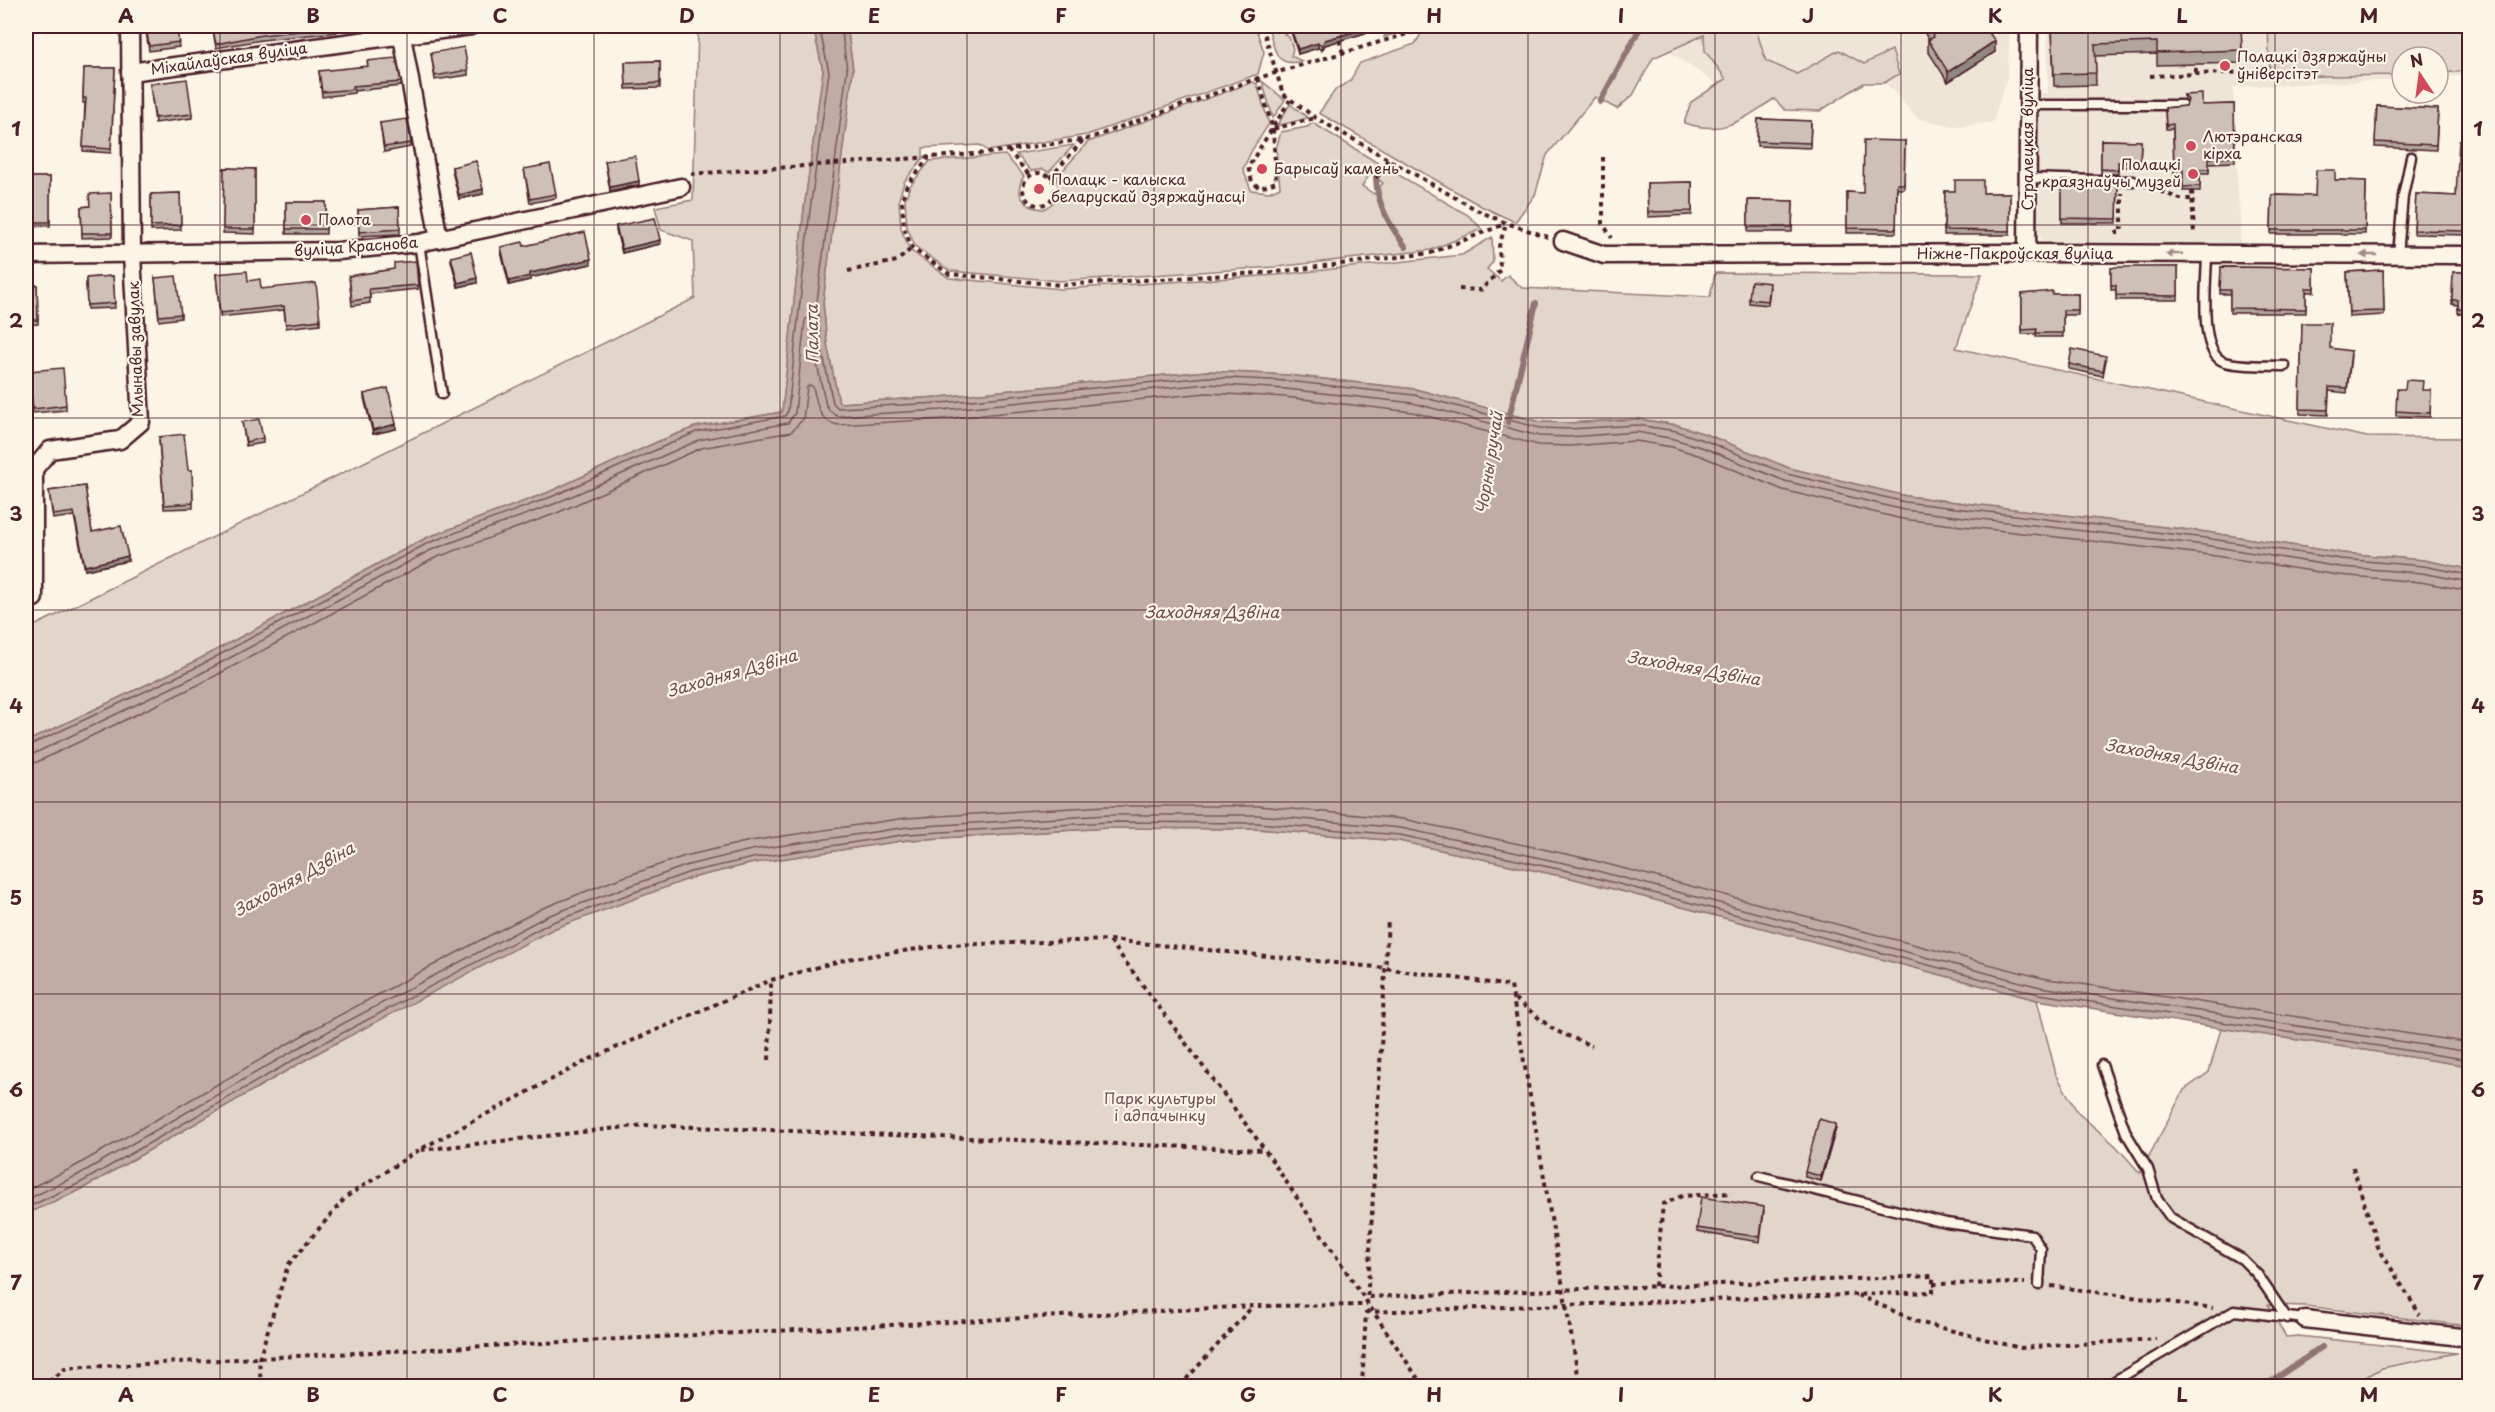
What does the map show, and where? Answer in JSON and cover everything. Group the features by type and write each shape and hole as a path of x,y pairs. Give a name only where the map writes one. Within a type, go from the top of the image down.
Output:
{"street":[{"name":"Млынавы завулак","path":"34,597 34,469 50,450 120,440 141,422 132,255 130,26"},
{"name":"Міхайлаўская вуліца","path":"130,72 471,26"},
{"name":"Стралецкая вуліца","path":"2027,253 2029,26"},
{"path":"402,36 439,239"},
{"name":"вуліца Краснова","path":"26,255 338,251 419,243 681,181"},
{"name":"Ніжне-Пакроўская вуліца","path":"1563,241 1604,255 2027,253 2469,255"},
{"path":"2305,1319 2469,1338"}],"lane":[{"path":"2027,105 2182,105"},
{"path":"2398,255 2403,196 2411,157"},
{"path":"2027,178 2133,181"},
{"path":"419,243 442,394"},
{"path":"2207,254 2206,335 2212,354 2224,362 2286,366"},
{"path":"2102,1065 2126,1133 2148,1169 2157,1199 2171,1218 2242,1259 2257,1274 2287,1318"},
{"path":"1759,1176 1946,1223 2032,1236 2041,1249 2039,1285"},
{"path":"2106,1386 2234,1311 2305,1319"}],"path":[{"path":"1262,26 1283,94 1290,100 1316,118 1478,210 1506,223 1563,241"},
{"path":"1414,26 1416,31"},
{"path":"681,181 729,171 1008,150 1085,139 1276,72 1434,26"},
{"path":"1339,40 1343,53"},
{"path":"2195,49 2196,73"},
{"path":"2150,76 2270,71"},
{"path":"1258,78 1272,129 1275,182 1260,188 1252,183 1248,167 1272,129 1290,100"},
{"path":"1272,129 1316,118"},
{"path":"1050,178 1085,139"},
{"path":"1008,150 1030,176"},
{"path":"926,157 907,185 902,200 904,228 912,248 949,274 1061,285 1276,272 1431,253 1506,223"},
{"path":"1603,157 1603,224 1608,234 1615,240"},
{"path":"1376,178 1388,159"},
{"path":"1043,174 1050,178 1055,190 1053,197 1042,205 1035,204 1024,195 1025,181 1030,176 1043,174"},
{"path":"2117,235 2117,228 2122,228 2122,180"},
{"path":"2133,181 2180,199 2192,199"},
{"path":"2192,191 2194,235"},
{"path":"1459,289 1481,290 1500,270 1499,246 1506,223"},
{"path":"848,271 897,261 912,248"},
{"path":"1362,1386 1388,919"},
{"path":"1110,940 1265,1150 1423,1386"},
{"path":"261,1386 259,1359 288,1265 346,1197 419,1150 588,1060 771,980 847,959 946,945 1110,940 1385,968 1511,986 1580,1386"},
{"path":"769,1060 771,980"},
{"path":"1515,999 1554,1030 1592,1046"},
{"path":"419,1150 644,1125 1265,1150"},
{"path":"2353,1167 2378,1247 2431,1334"},
{"path":"1655,1286 1662,1204 1682,1196 1732,1193"},
{"path":"1366,1312 1933,1292 1933,1276 1367,1297"},
{"path":"1933,1284 2022,1283 2234,1311"},
{"path":"1857,1294 1918,1322 2020,1348 2187,1338"},
{"path":"32,1386 50,1384 66,1368 1253,1306 1367,1305"},
{"path":"1180,1386 1253,1306"}],"shaded area":[{"path":"1688,26 2010,26 2007,78 1993,122 1959,127 1918,119 1883,80 1727,91 1665,49"},
{"path":"2047,26 2469,26 2469,75 2450,77 2450,45 2390,45 2390,80 2233,87 2241,244 2052,244 2041,240 2038,232 2038,93 2048,93"},
{"path":"2457,1353 2469,1357 2469,1386 2350,1386 2382,1368"}],"green space":[{"path":"696,26 813,26 823,71 804,209 782,412 695,427 549,492 426,538 190,664 26,742 26,630 695,298 693,241 661,230 655,207 693,200 698,29"},
{"path":"847,26 1255,26 1264,52 1258,74 1087,135 988,151 980,145 923,148 923,158 904,182 899,199 901,229 910,250 949,278 1061,289 1277,275 1462,255 1492,237 1493,262 1487,269 1501,281 1508,275 1522,288 1710,297 1715,273 1982,274 1956,348 2367,437 2460,438 2461,459 2469,459 2469,569 2423,560 2342,553 2206,532 1906,496 1789,468 1677,425 1638,419 1569,423 1540,422 1415,389 1287,375 1207,371 940,397 839,403 827,344 823,302 853,70"},
{"path":"1268,26 1287,26 1284,34 1289,37 1293,49 1291,56 1302,61 1293,63 1281,59 1274,48"},
{"path":"1388,26 1406,26 1401,32 1384,37"},
{"path":"1445,26 1755,26 1766,61 1797,74 1839,50 1864,64 1892,50 1899,74 1884,83 1864,83 1820,111 1785,110 1774,99 1732,124 1711,128 1698,127 1684,123 1691,102 1726,79 1705,51 1704,35 1653,58 1633,95 1617,109 1595,97 1547,155 1535,195 1515,222 1481,206 1319,113 1336,89 1350,81 1360,63 1415,44 1422,32"},
{"path":"2268,26 2469,26 2469,71 2450,72 2450,45 2390,45 2390,75 2270,77"},
{"path":"1262,81 1285,100 1273,118"},
{"path":"1253,82 1257,84 1269,124 1243,169 1251,190 1269,192 1280,187 1276,149 1281,132 1307,127 1313,123 1381,165 1374,176 1370,174 1362,186 1374,194 1383,183 1378,179 1385,167 1468,215 1482,229 1431,250 1275,267 1060,281 950,271 915,246 907,227 905,200 910,186 930,161 1005,155 1024,176 1020,188 1022,198 1030,206 1043,209 1052,204 1057,196 1056,178 1088,142"},
{"path":"1290,104 1308,118 1277,126"},
{"path":"1074,145 1049,172 1043,169 1031,171 1016,154"},
{"name":"Парк культуры і адпачынку","path":"1108,828 1257,829 1399,841 1575,879 2037,1000 2056,1074 2078,1113 2116,1146 2140,1173 2184,1090 2209,1072 2221,1028 2469,1066 2469,1326 2305,1306 2268,1305 2286,1337 2298,1336 2457,1353 2382,1368 2350,1386 26,1386 26,1214 82,1189 321,1051 483,964 553,929 623,901 691,878 754,863 908,840"}],"water":[{"path":"813,26 847,26 853,70 823,302 827,344 839,403 940,397 1207,371 1287,375 1415,389 1540,422 1569,423 1638,419 1677,425 1789,468 1906,496 2206,532 2342,553 2423,560 2469,569 2469,1066 2037,1000 1575,879 1399,841 1257,829 1108,828 908,840 754,863 691,878 553,929 321,1051 82,1189 26,1214 26,742 190,664 426,538 549,492 695,427 782,412 804,209 823,71"}],"building":[{"path":"146,26 176,26 179,42 149,46"},
{"path":"212,26 337,27 262,35 216,44"},
{"path":"1290,26 1375,26 1325,40 1322,45 1318,43 1298,49"},
{"path":"1927,26 1984,26 1995,41 1948,72 1928,40 1934,37"},
{"path":"2052,26 2241,26 2242,50 2157,53 2157,42 2095,44 2096,73 2054,74"},
{"path":"464,47 468,70 435,76 431,53"},
{"path":"396,58 401,82 353,86 354,89 322,92 319,71 368,66 367,61"},
{"path":"660,61 660,83 626,85 625,62"},
{"path":"84,68 115,68 111,149 83,147 86,98 83,98"},
{"path":"187,79 192,114 155,118 150,84"},
{"path":"2202,94 2202,105 2234,104 2235,157 2209,158 2209,169 2200,169 2200,186 2183,187 2183,169 2174,170 2173,124 2166,125 2165,108 2186,106 2188,100 2184,95"},
{"path":"2377,106 2438,109 2436,145 2375,142"},
{"path":"407,119 411,143 384,147 380,123"},
{"path":"1758,119 1811,121 1810,143 1757,141"},
{"path":"1864,140 1905,141 1904,184 1897,184 1896,229 1847,228 1847,192 1863,193"},
{"path":"2101,140 2141,141 2140,162 2118,162 2118,170 2101,169"},
{"path":"2459,141 2469,141 2469,231 2414,230 2416,194 2456,196"},
{"path":"635,156 639,181 610,187 605,161"},
{"path":"476,161 483,189 459,195 452,167"},
{"path":"550,164 556,194 530,199 524,169"},
{"path":"224,168 255,169 255,229 223,229"},
{"path":"2316,170 2335,170 2335,180 2366,181 2365,230 2271,230 2272,195 2315,196"},
{"path":"26,177 50,177 50,222 26,222"},
{"path":"1955,180 1983,180 1983,193 2010,193 2010,231 1944,230 1945,191 1955,191"},
{"path":"2062,181 2118,182 2117,219 2062,218"},
{"path":"1692,182 1692,211 1648,212 1647,183"},
{"path":"111,193 112,233 82,233 81,207 90,206 89,194"},
{"path":"180,193 181,225 151,226 151,194"},
{"path":"1748,200 1793,201 1792,227 1748,227"},
{"name":"Полота","path":"286,202 326,202 326,229 286,229"},
{"path":"399,207 400,229 359,232 358,210"},
{"path":"655,218 660,240 622,249 616,226"},
{"path":"585,232 591,259 530,273 530,276 509,281 501,247 523,242 524,246"},
{"path":"471,252 477,278 458,283 451,257"},
{"path":"416,261 418,285 369,289 370,298 352,301 349,276 394,269 394,263"},
{"path":"2178,267 2178,296 2116,295 2116,285 2111,285 2111,268"},
{"path":"2221,267 2314,268 2314,288 2306,288 2306,309 2230,308 2230,290 2220,290"},
{"path":"2383,270 2384,311 2349,312 2347,272"},
{"path":"247,271 248,281 260,279 261,289 316,283 320,320 286,324 284,306 220,313 216,274"},
{"path":"2453,272 2469,272 2469,309 2458,309 2458,300 2452,300"},
{"path":"113,276 115,303 87,305 86,278"},
{"path":"176,276 181,314 159,316 155,278"},
{"path":"1751,281 1770,283 1768,301 1749,299"},
{"path":"26,285 37,285 38,320 26,320"},
{"path":"2052,291 2052,294 2078,294 2078,310 2063,310 2063,333 2036,333 2037,329 2022,330 2022,294"},
{"path":"2302,323 2330,323 2330,348 2351,351 2347,388 2329,387 2328,410 2300,409"},
{"path":"2072,349 2106,356 2103,371 2069,364"},
{"path":"63,368 66,405 33,409 29,371"},
{"path":"2406,380 2423,381 2422,390 2431,390 2430,413 2396,411 2397,389 2405,389"},
{"path":"388,388 396,424 373,430 364,394"},
{"path":"259,419 263,438 246,442 242,422"},
{"path":"184,434 188,470 192,470 193,503 164,505 159,437"},
{"path":"85,486 92,532 121,526 128,556 85,566 74,512 53,515 49,491"},
{"path":"1819,1119 1836,1124 1821,1176 1805,1172"},
{"path":"1701,1197 1764,1207 1760,1237 1697,1228"}],"waterway":[{"name":"Чорны ручай","path":"1600,102 1641,26"},
{"path":"1376,178 1385,215 1406,247"},
{"name":"Чорны ручай","path":"1508,422 1536,303"},
{"path":"2264,1386 2322,1347"}],"place":[{"name":"Полацкі дзяржаўны ўніверсітэт","path":"2225,66"},
{"name":"Лютэранская кірха","path":"2191,146"},
{"name":"Барысаў камень","path":"1262,169"},
{"name":"Полацкі краязнаўчы музей","path":"2193,174"},
{"name":"Полацк - калыска беларускай дзяржаўнасці","path":"1039,189"},
{"name":"Полота","path":"306,220"}],"water label":[{"name":"Палата","path":"812,334"},
{"name":"Заходняя Дзвіна","path":"1212,612"},
{"name":"Заходняя Дзвіна","path":"1694,668"},
{"name":"Заходняя Дзвіна","path":"732,673"},
{"name":"Заходняя Дзвіна","path":"2172,756"},
{"name":"Заходняя Дзвіна","path":"294,879"}]}
